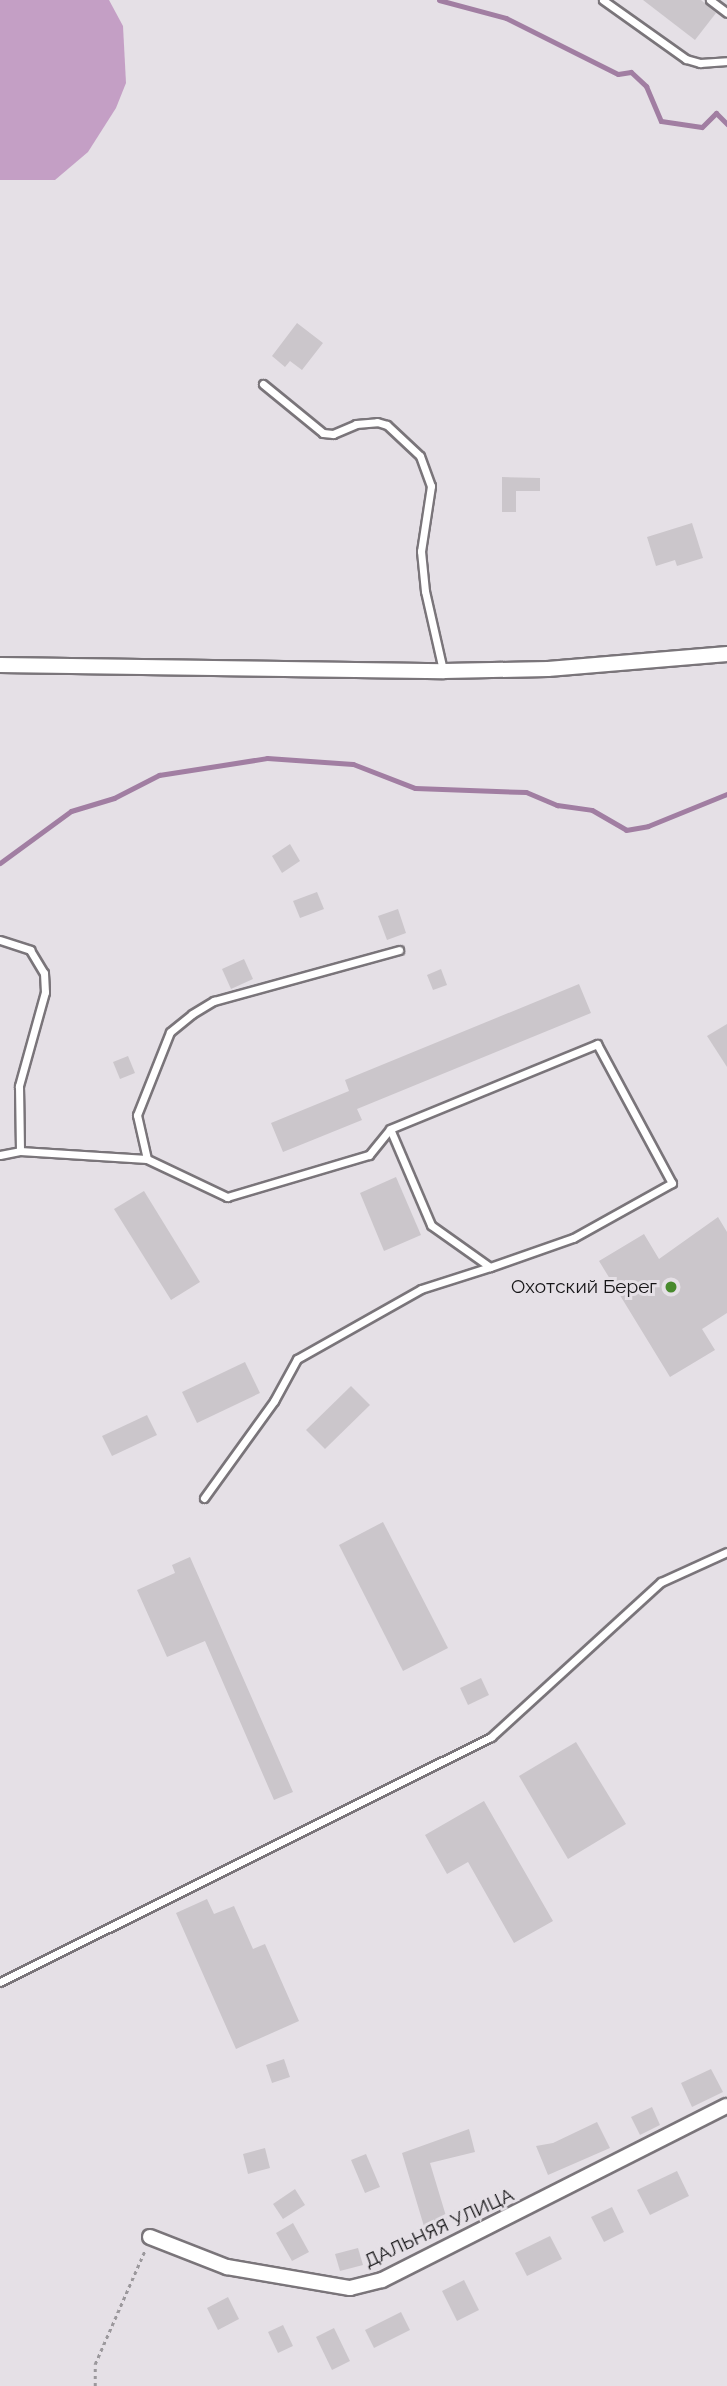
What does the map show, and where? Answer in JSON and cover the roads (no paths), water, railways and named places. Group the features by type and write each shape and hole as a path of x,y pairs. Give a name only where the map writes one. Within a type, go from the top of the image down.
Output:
{"street":[{"path":"0,665 444,671 548,669 727,654"},
{"name":"ДАЛЬНЯЯ УЛИЦА","path":"150,2237 227,2267 350,2288 383,2280 727,2106"}],"lane":[{"path":"603,0 686,59 727,61"},
{"path":"710,0 727,13"},
{"path":"263,384 323,432 333,434 356,424 377,422 387,425 420,456 431,486 421,551 425,591 444,671"},
{"path":"0,940 30,950 44,973 45,992 19,1086 20,1152"},
{"path":"147,1159 137,1115 170,1032 192,1014 214,1002 331,965 399,950"},
{"path":"0,1155 20,1152 147,1159 227,1197 369,1155 390,1129 597,1044 672,1183 573,1238 421,1289 297,1359 274,1401 204,1498"},
{"path":"390,1129 431,1225 490,1267"},
{"path":"0,1982 491,1737 661,1582 727,1552"}],"waterway":[{"path":"439,0 506,18 618,74 631,72 646,86 661,121 702,127 716,113 727,124"},
{"path":"0,863 71,811 114,798 159,775 267,758 353,764 415,788 526,792 557,805 592,810 626,830 648,826 727,794"}],"place":[{"name":"Охотский Берег","path":"671,1287"}]}
